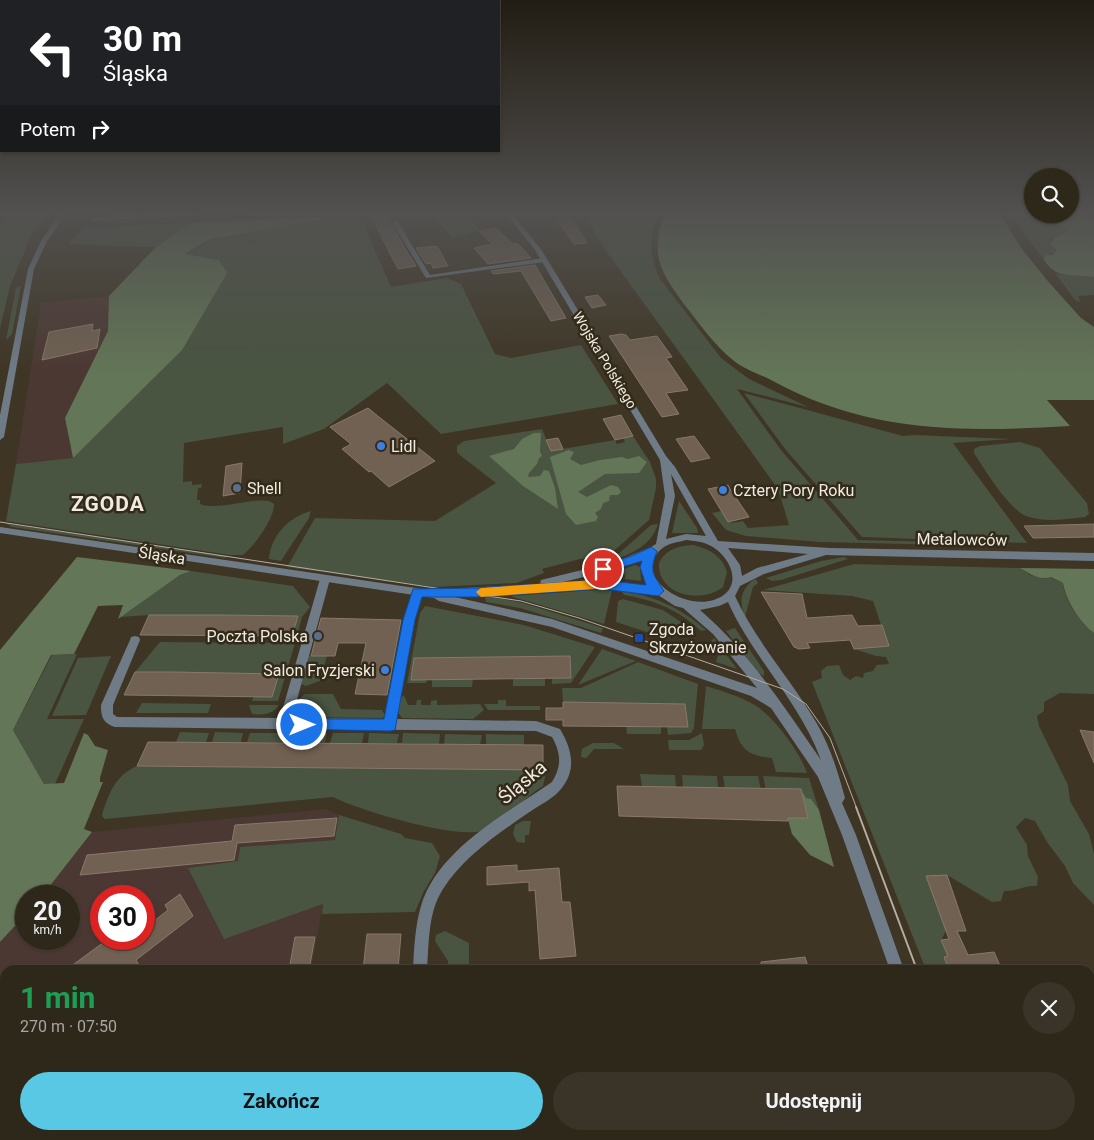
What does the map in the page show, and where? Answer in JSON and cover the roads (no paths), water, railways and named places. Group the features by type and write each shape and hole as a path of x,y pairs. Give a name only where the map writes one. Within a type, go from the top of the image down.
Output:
{"street":[{"path":"0,437 32,267"},
{"path":"422,267 428,277 495,267"},
{"name":"Wojska Polskiego","path":"548,267 671,467 715,544"},
{"name":"Wojska Polskiego","path":"660,544 670,496 664,458"},
{"name":"Śląska","path":"0,530 423,593 603,584 658,591"},
{"path":"738,583 738,572 734,561 715,544 701,538 672,538 660,544 651,551 646,567 651,584 658,591 676,602 687,605 708,606 730,596 738,583 761,571 830,552"},
{"path":"715,544 830,552"},
{"name":"Śląska","path":"520,589 617,565 651,551"},
{"name":"Metalowców","path":"830,552 1094,557"},
{"path":"284,725 325,579"},
{"path":"390,725 409,620 423,593 518,613 603,640 754,692 783,714"},
{"path":"730,596 742,621 810,722 834,777 849,835"},
{"path":"687,605 717,632 783,714 823,773 849,835 895,965"},
{"name":"Śląska","path":"135,640 107,705 107,716 115,722 536,726 556,733 562,741 566,758 566,771 556,786 468,851 446,870 436,885 429,904 422,933 420,965"}],"tram line":[{"path":"0,522 521,601 579,618 783,689 806,704 830,738 857,809"},
{"path":"856,807 915,965"}],"place":[{"name":"Lidl","path":"381,446"},
{"name":"Shell","path":"237,488"},
{"name":"Cztery Pory Roku","path":"723,490"},
{"name":"Poczta Polska","path":"318,636"},
{"name":"Zgoda Skrzyżowanie","path":"639,638"},
{"name":"Salon Fryzjerski","path":"385,670"}],"district":[{"name":"ZGODA","path":"108,504"}]}
